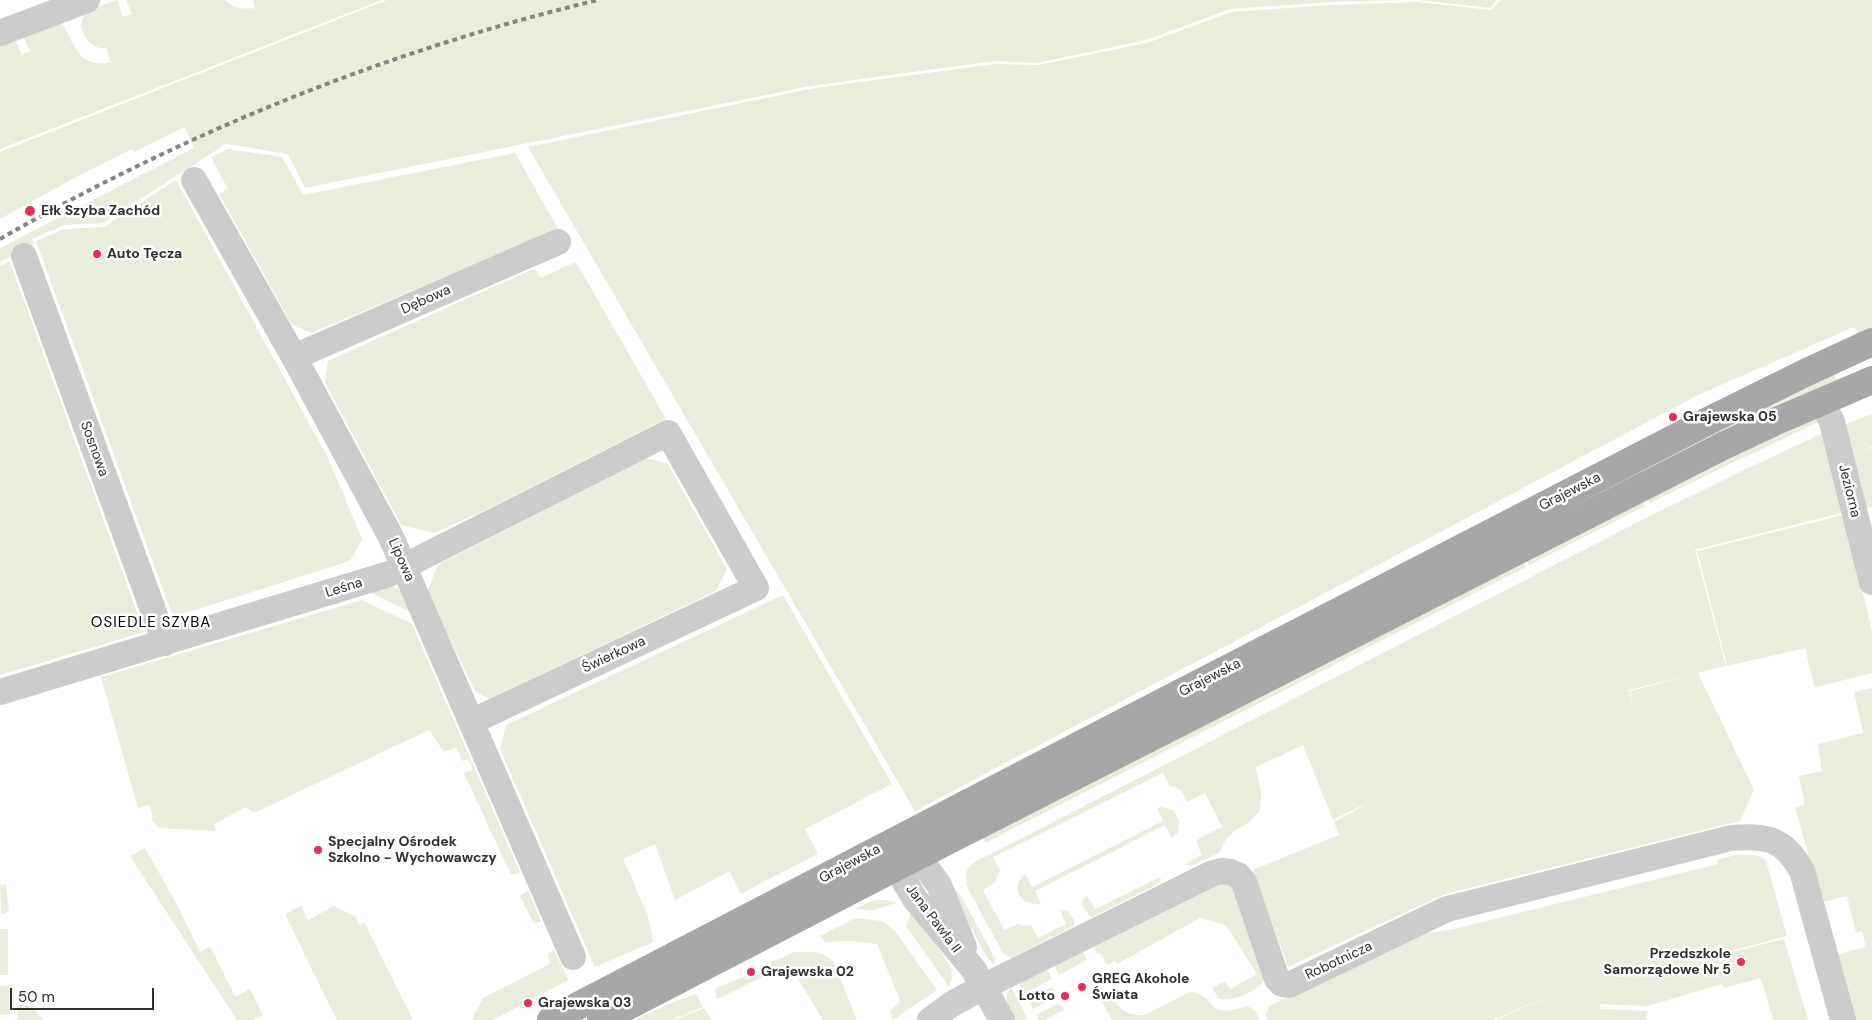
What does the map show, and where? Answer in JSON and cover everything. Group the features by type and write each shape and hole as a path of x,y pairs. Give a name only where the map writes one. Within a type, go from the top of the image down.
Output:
{"main road":[{"name":"Grajewska","path":"551,1020 1704,424 1806,372 1872,342"},
{"name":"Grajewska","path":"601,1020 907,861 1723,446 1872,380"}],"street":[{"path":"0,33 87,0"},
{"name":"Lipowa","path":"194,180 294,358 391,537 573,957"},
{"name":"Dębowa","path":"294,358 558,242"},
{"name":"Sosnowa","path":"24,256 165,642"},
{"name":"Jeziorna","path":"1822,401 1832,422 1872,582"},
{"name":"Leśna","path":"0,692 389,574 668,433 756,588"},
{"name":"Świerkowa","path":"472,722 756,588"},
{"name":"Robotnicza","path":"979,979 1221,871 1238,875 1244,882 1277,979 1282,984 1290,985 1447,909 1731,838 1754,836 1768,838 1780,844 1794,857 1802,871 1843,1020"},
{"name":"Jana Pawła II","path":"896,840 907,861 915,899 979,979 1002,1020"},
{"path":"930,1020 952,1004 979,979"}],"green space":[{"path":"117,0 123,17 132,14 126,0 225,0 235,7 247,9 255,8 253,0 382,0 0,149 0,43 14,38 22,55 30,51 23,35 60,23 64,26 80,55 93,62 111,62 106,48 95,46 86,38 83,33 82,21 90,10"},
{"path":"387,0 1406,0 1330,2 1230,9 1146,40 1037,63 994,61 810,86 305,188 288,154 226,144 103,223 64,225 32,239 33,245 0,262 0,248 194,148 185,127 134,152 132,149 0,219 0,152"},
{"path":"1419,0 1497,0 1490,8"},
{"path":"1501,0 1872,0 1872,329 1859,334 1854,327 1700,394 915,811 528,147 810,89 994,64 1038,65 1147,43 1231,12 1331,5 1417,2 1491,10"},
{"path":"228,149 282,157 303,195 515,153 558,229 312,333 292,325 219,194 228,189 211,157"},
{"path":"176,180 328,458 362,539 350,561 173,617 36,241 65,229 104,227"},
{"path":"10,261 144,632 0,675 0,266"},
{"path":"576,262 666,419 485,510 435,533 401,525 325,383 328,361 535,268 540,278"},
{"path":"1833,373 1837,382 1115,743 1766,405"},
{"path":"1872,414 1872,447 1863,449 1872,448 1872,507 1867,508 1841,426"},
{"path":"1814,416 1821,421 1650,503 1646,497"},
{"path":"1823,433 1844,512 1695,550 1726,666 1629,690 1634,714 1630,691 1698,673 1754,790 1740,821 1445,894 1288,967 1253,870 1339,835 1334,822 1375,799 1333,820 1303,745 1256,767 1261,794 1260,811 1246,825 1237,829 1226,839 1219,853 1191,866 1185,864 1202,855 1196,842 1222,827 1205,793 1187,802 1179,789 1170,786 1163,773 993,857 1000,871 996,882 983,890 1004,930 1017,924 1031,925 1038,938 1066,924 1060,910 1067,910 1074,920 1074,926 1011,958 1003,953 966,885 967,870 973,863 1652,515"},
{"path":"645,458 667,463 727,569 716,591 489,699 475,691 427,592 438,565"},
{"path":"1642,500 1645,506 1529,565 1526,560"},
{"path":"1844,515 1872,631 1872,673 1816,687 1805,648 1727,666 1697,551"},
{"path":"1523,561 1526,567 987,842 982,839 984,836"},
{"path":"386,587 402,590 413,613 368,592"},
{"path":"783,595 892,784 805,829 818,854 740,894 730,871 675,900 655,844 623,859 648,916 653,942 595,967 500,749 506,725"},
{"path":"362,600 412,624 520,872 511,875 464,773 473,770 468,759 462,761 456,747 444,752 429,730 254,813 246,807 214,824 216,831 159,828 151,819 153,816 149,805 138,808 101,677"},
{"path":"1872,688 1872,1020 1856,1020 1836,955 1866,947 1862,931 1856,932 1847,896 1822,902 1795,807 1805,805 1799,776 1822,771 1818,744 1863,733 1854,692"},
{"path":"1163,807 1173,810 1179,821 1178,832 1172,838 1165,825 1035,891 1041,904 1028,903 1023,900 1018,890 1018,885 1020,879 1025,874 1032,887 1163,821 1157,808"},
{"path":"145,848 176,903 200,952 210,947 235,997 250,989 263,1015 253,1020 237,1020 130,856"},
{"path":"1739,854 1759,856 1766,861 1787,936 1675,966 1784,939 1808,1020 1773,1020 1761,978 1724,988 1722,984 1648,1006 1599,1004 1601,1009 1648,1011 1646,1020 1496,1020 1540,1000 1541,1002 1541,999 1493,1020 1267,1020 1266,1014 1269,1006 1419,934 1454,929 1718,864 1717,860"},
{"path":"1160,877 1161,880 1158,884 1092,917 1082,904 1087,896 1095,909"},
{"path":"1217,881 1234,885 1269,976 1259,986 1246,994 1232,999 1219,999 1212,988 1225,981 1230,989 1257,974 1226,925 1200,918 1117,964 1115,961 1107,965 1100,952 1097,954 1093,947"},
{"path":"6,884 9,910 1,914 0,885"},
{"path":"953,887 960,894 995,958 994,965 986,956 950,888"},
{"path":"528,890 541,921 534,924 520,896"},
{"path":"875,900 896,903 874,910 854,909"},
{"path":"301,906 308,920 334,906 354,916 342,922 355,916 359,925 364,922 413,1020 337,1020 285,914"},
{"path":"912,911 951,966 952,978 949,987 906,926"},
{"path":"855,918 882,921 895,931 937,990 893,1020 890,1011 900,1001 877,944 850,941 825,942 820,936"},
{"path":"0,929 8,929 8,975 0,975"},
{"path":"554,950 568,980 493,1020 474,1020 473,1017 483,998 550,964 548,954"},
{"path":"1079,951 1083,952 1087,960 1059,975 1055,967 1056,962"},
{"path":"794,952 821,953 834,963 857,1020 823,1020 789,964 717,999 716,988 745,976 748,979 761,972 765,965"},
{"path":"1043,969 1048,971 1052,979 1026,993 1022,992 1019,983"},
{"path":"0,986 9,986 10,1014 0,1015"},
{"path":"1011,987 1028,1020 1014,1020 1008,1008 1007,999 1008,991"},
{"path":"1052,987 1057,996 1033,1009 1028,1000"},
{"path":"1193,992 1207,999 1218,1010 1233,1010 1247,1006 1255,1010 1259,1020 1112,1020 1100,998 1109,993 1116,1003 1128,1013 1145,1015 1187,993"},
{"path":"696,994 703,1007 672,1020 634,1020 676,1001"},
{"path":"1059,1003 1064,1010 1045,1020 1039,1020 1036,1015"},
{"path":"17,1005 31,1005 43,1020 18,1020"},
{"path":"704,1008 712,1020 674,1020"}],"railway":[{"path":"0,239 71,200 143,164 290,98 366,69 443,43 520,20 598,0"}],"place":[{"name":"Ełk Szyba Zachód","path":"30,211"},
{"name":"Auto Tęcza","path":"97,254"},
{"name":"Grajewska 05","path":"1673,417"},
{"name":"Specjalny Ośrodek Szkolno - Wychowawczy","path":"318,850"},
{"name":"Przedszkole Samorządowe Nr 5","path":"1741,962"},
{"name":"Grajewska 02","path":"751,972"},
{"name":"GREG Akohole Świata","path":"1082,987"},
{"name":"Lotto","path":"1065,996"},
{"name":"Grajewska 03","path":"528,1003"}],"district":[{"name":"OSIEDLE SZYBA","path":"151,623"}]}
